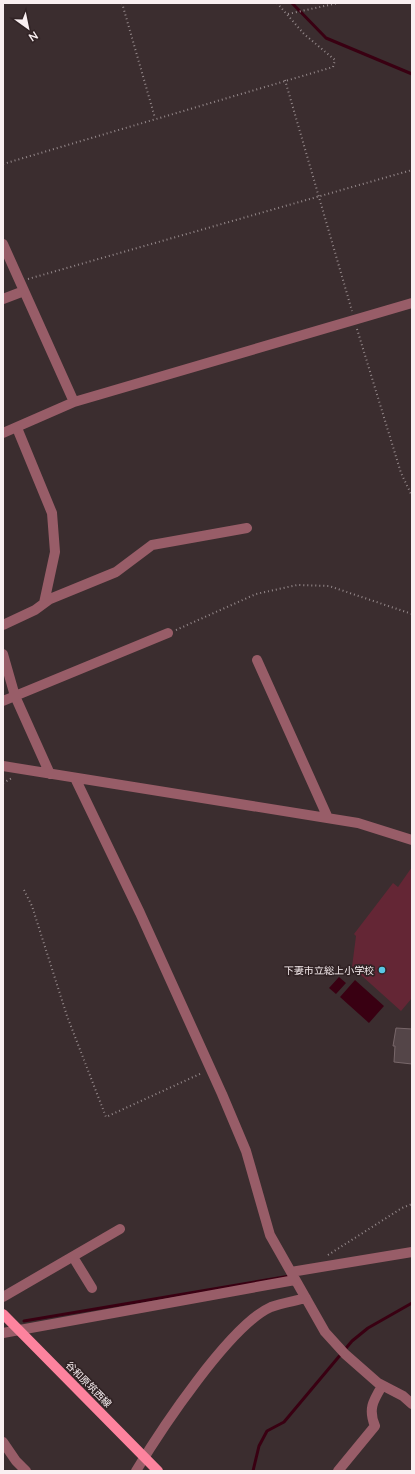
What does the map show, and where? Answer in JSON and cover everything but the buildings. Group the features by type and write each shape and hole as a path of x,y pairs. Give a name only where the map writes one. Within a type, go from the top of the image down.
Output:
{"main road":[{"name":"谷和原筑西線","path":"3,1314 158,1471"}],"street":[{"path":"3,244 74,402"},
{"path":"3,299 22,286"},
{"path":"3,433 74,402 412,303"},
{"path":"17,428 52,513 55,552 44,603"},
{"path":"3,625 44,603 116,572 152,545 247,528"},
{"path":"3,701 168,633"},
{"path":"3,654 14,696 50,774"},
{"path":"257,660 328,818"},
{"path":"3,766 358,823 412,840"},
{"path":"75,778 136,906 211,1070 246,1151 270,1235 325,1332 343,1352 382,1386 403,1396 412,1404"},
{"path":"3,1297 120,1229"},
{"path":"3,1333 412,1252"},
{"path":"73,1257 92,1288"},
{"path":"136,1471 144,1457 193,1388 245,1324 270,1307 306,1298"},
{"path":"338,1471 375,1426 370,1412 382,1386"},
{"path":"3,1442 16,1461 26,1471"}],"path":[{"path":"122,3 155,118"},
{"path":"3,164 155,118 333,67 335,60 304,34 277,3"},
{"path":"288,14 338,3"},
{"path":"285,80 354,320 401,473 412,496"},
{"path":"22,286 412,170"},
{"path":"168,633 256,594 297,585 329,586 412,614"},
{"path":"24,890 32,906 67,1016 106,1117 211,1070"},
{"path":"325,1257 402,1208 412,1204"}],"shaded area":[{"path":"412,867 412,998 401,1011 352,967 356,936 354,934 393,883 398,887"},
{"path":"339,977 346,983 336,994 329,988"},
{"path":"355,980 384,1006 369,1023 340,997"}],"waterway":[{"path":"292,3 326,38 412,74"},
{"path":"24,1321 290,1276"},
{"path":"253,1471 259,1446 267,1431 284,1422 352,1341 368,1328 412,1303"}],"place":[{"name":"下妻市立総上小学校","path":"382,970"}]}
